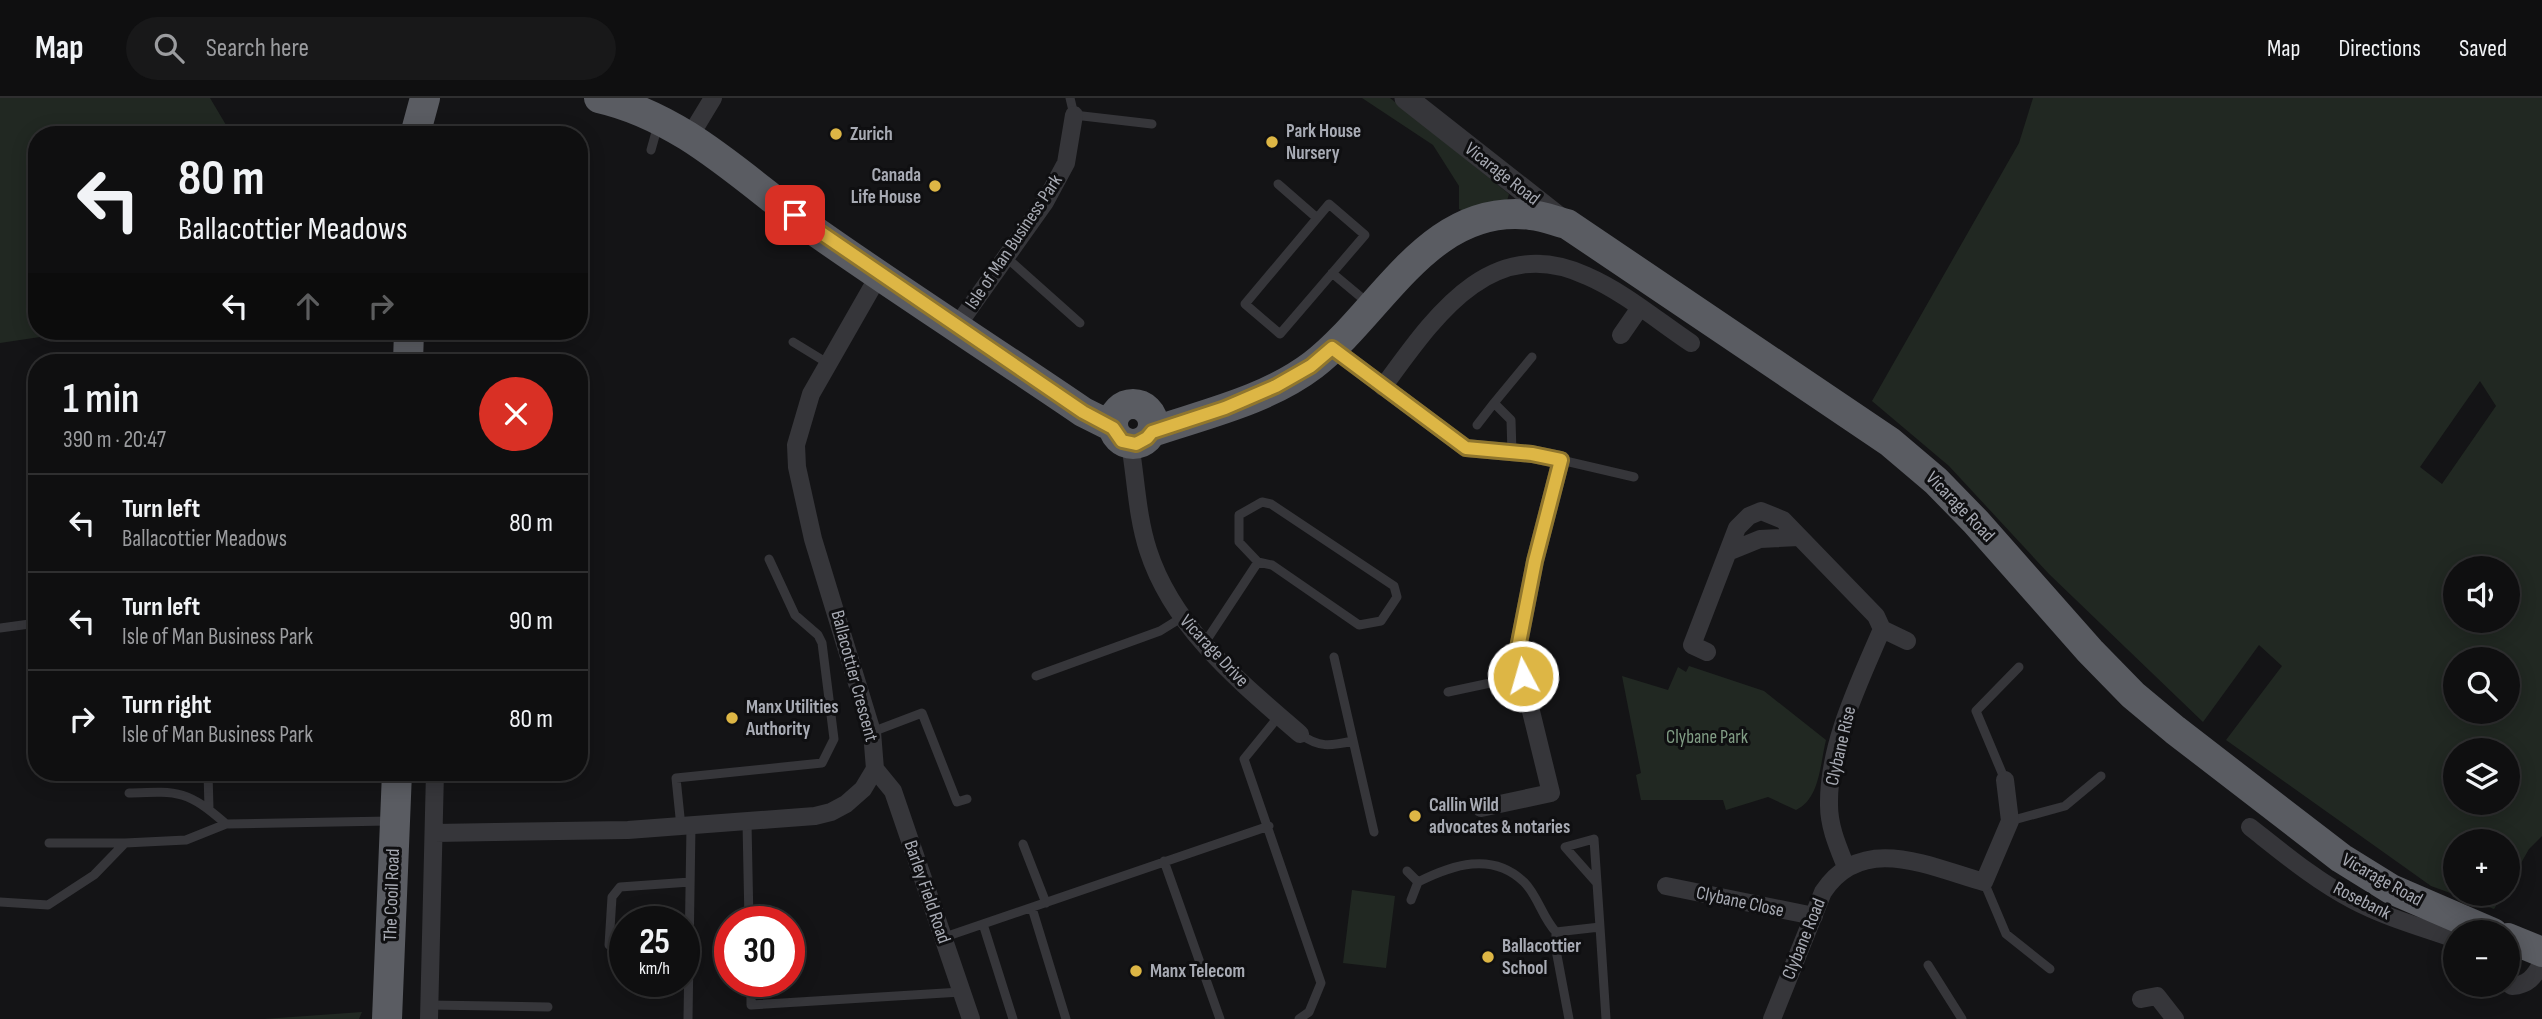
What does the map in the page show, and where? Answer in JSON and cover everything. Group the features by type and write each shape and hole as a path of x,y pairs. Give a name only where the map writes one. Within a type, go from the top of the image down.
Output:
{"highway":[{"name":"Isle of Man Business Park","path":"600,98 660,120 690,136 879,275 1083,412 1140,434 1225,408 1276,386 1311,366 1373,307 1419,254 1456,228 1498,215 1532,215 1567,224"},
{"name":"Vicarage Road","path":"1567,224 1890,442 1936,481 2133,695 2285,836 2391,889 2463,920"},
{"name":"The Cooil Road","path":"387,1019 397,781"},
{"path":"2520,943 2542,952"}],"street":[{"path":"690,136 713,98"},
{"name":"Vicarage Road","path":"1406,98 1567,224"},
{"name":"Isle of Man Business Park","path":"957,326 1045,202 1066,163 1072,107"},
{"path":"1383,387 1459,293 1504,267 1555,264 1588,276 1691,343"},
{"name":"Ballacottier Crescent","path":"435,833 747,823 831,812 863,789 875,769 872,732 813,540 797,467 800,424 810,394 830,364 879,275"},
{"path":"1622,335 1639,309"},
{"path":"1332,348 1466,448 1561,460 1535,561 1517,653 1551,793 1482,808"},
{"name":"Vicarage Drive","path":"1140,434 1140,521 1159,579 1181,618 1204,644 1300,734"},
{"path":"1707,652 1692,645 1743,521 1761,511 1783,520 1876,615 1882,629 1907,641"},
{"path":"1728,552 1760,539 1799,537"},
{"name":"Clybane Rise","path":"1846,867 1833,832 1829,805 1832,770 1853,697 1882,629"},
{"name":"Barley Field Road","path":"875,769 893,791 971,1019"},
{"path":"1846,867 1869,859 1893,857 1984,882 2010,821 2006,780"},
{"path":"429,1012 435,781"},
{"name":"Rosebank","path":"2250,827 2285,836 2352,900 2398,920 2443,935"},
{"name":"Clybane Road","path":"1772,1019 1823,892 1833,876 1846,867"},
{"name":"Clybane Close","path":"1666,886 1814,916"},
{"path":"2520,985 2535,977 2542,963"},
{"path":"2155,994 2175,1019"}],"lane":[{"path":"1072,107 1152,124"},
{"path":"651,150 660,120"},
{"path":"1278,184 1317,218"},
{"path":"1329,204 1365,234 1332,272 1280,334 1245,303 1329,204"},
{"path":"1007,258 1080,323"},
{"path":"1332,272 1373,307"},
{"path":"793,342 830,364"},
{"path":"1477,425 1531,357"},
{"path":"1494,403 1511,420 1512,453"},
{"path":"1561,460 1634,477"},
{"path":"1262,502 1271,504 1394,586 1396,597 1381,621 1359,625 1272,565 1258,562 1238,542 1239,515 1262,502"},
{"path":"688,1019 690,882 686,827 676,778 822,763 834,739 821,643 818,635 795,614 769,559"},
{"path":"1204,644 1258,562"},
{"path":"1036,676 1160,631 1181,618"},
{"path":"0,628 28,624"},
{"path":"1334,657 1374,832"},
{"path":"2006,780 1976,711 2019,667"},
{"path":"1448,692 1523,676"},
{"path":"872,732 922,713 957,803 967,799"},
{"path":"1279,716 1244,759 1321,983 1309,1012 1300,1019"},
{"path":"1300,734 1314,744 1328,747 1353,741"},
{"path":"2010,821 2065,806 2101,776"},
{"path":"208,781 209,809"},
{"path":"129,793 178,791 209,809 226,824"},
{"path":"49,843 186,840 226,824 396,821"},
{"path":"747,823 749,906"},
{"path":"942,938 1269,826"},
{"path":"1596,882 1565,847 1594,839 1606,1019"},
{"path":"0,902 48,905 94,874 125,843"},
{"path":"1023,844 1046,903"},
{"path":"1164,861 1220,1019"},
{"path":"1411,901 1418,882 1450,865 1480,863 1504,868 1524,882 1547,922 1556,932 1556,950 1569,1019"},
{"path":"1407,871 1418,882"},
{"path":"611,906 612,897 620,887 690,882"},
{"path":"1984,882 2006,934 2050,969"},
{"path":"1032,908 1066,1019"},
{"path":"984,924 1013,1019"},
{"path":"1556,932 1600,927"},
{"path":"1928,965 1962,1019"},
{"path":"751,997 751,1005 961,992"},
{"path":"429,1012 548,1007"}],"green space":[{"path":"0,98 210,98 227,126 28,126 28,339 0,343"},
{"path":"1362,98 1390,98 1509,194 1506,204 1470,213 1459,209 1459,186 1433,145"},
{"path":"2033,98 2542,98 2542,836 2529,849 2520,865 2520,829 2443,829 2443,890 2431,886 2226,740 2282,666 2259,645 2203,722 2049,574 1949,466 1872,401 2019,143","holes":["2480,381 2496,406 2442,484 2420,467"]},
{"name":"Clybane Park","path":"1689,666 1764,691 1826,740 1818,780 1804,805 1796,810 1768,797 1726,810 1723,800 1641,800 1636,775 1641,773 1622,676 1668,690 1678,667 1686,672"},
{"path":"1352,890 1395,896 1386,968 1343,963"},
{"path":"362,1012 359,1019 264,1019"}],"place":[{"name":"Zurich","path":"836,134"},
{"name":"Park House Nursery","path":"1272,142"},
{"name":"Canada Life House","path":"935,186"},
{"name":"Manx Utilities Authority","path":"732,718"},
{"name":"Callin Wild advocates & notaries","path":"1415,816"},
{"name":"Ballacottier School","path":"1488,957"},
{"name":"Manx Telecom","path":"1136,971"}],"route":[{"path":"795,215 816,232 1083,412 1113,428 1122,441 1130,444 1142,442 1152,432 1225,408 1276,386 1311,366 1332,348 1407,407 1466,448 1490,453 1532,454 1561,460 1535,561 1517,653 1523,676"}]}
